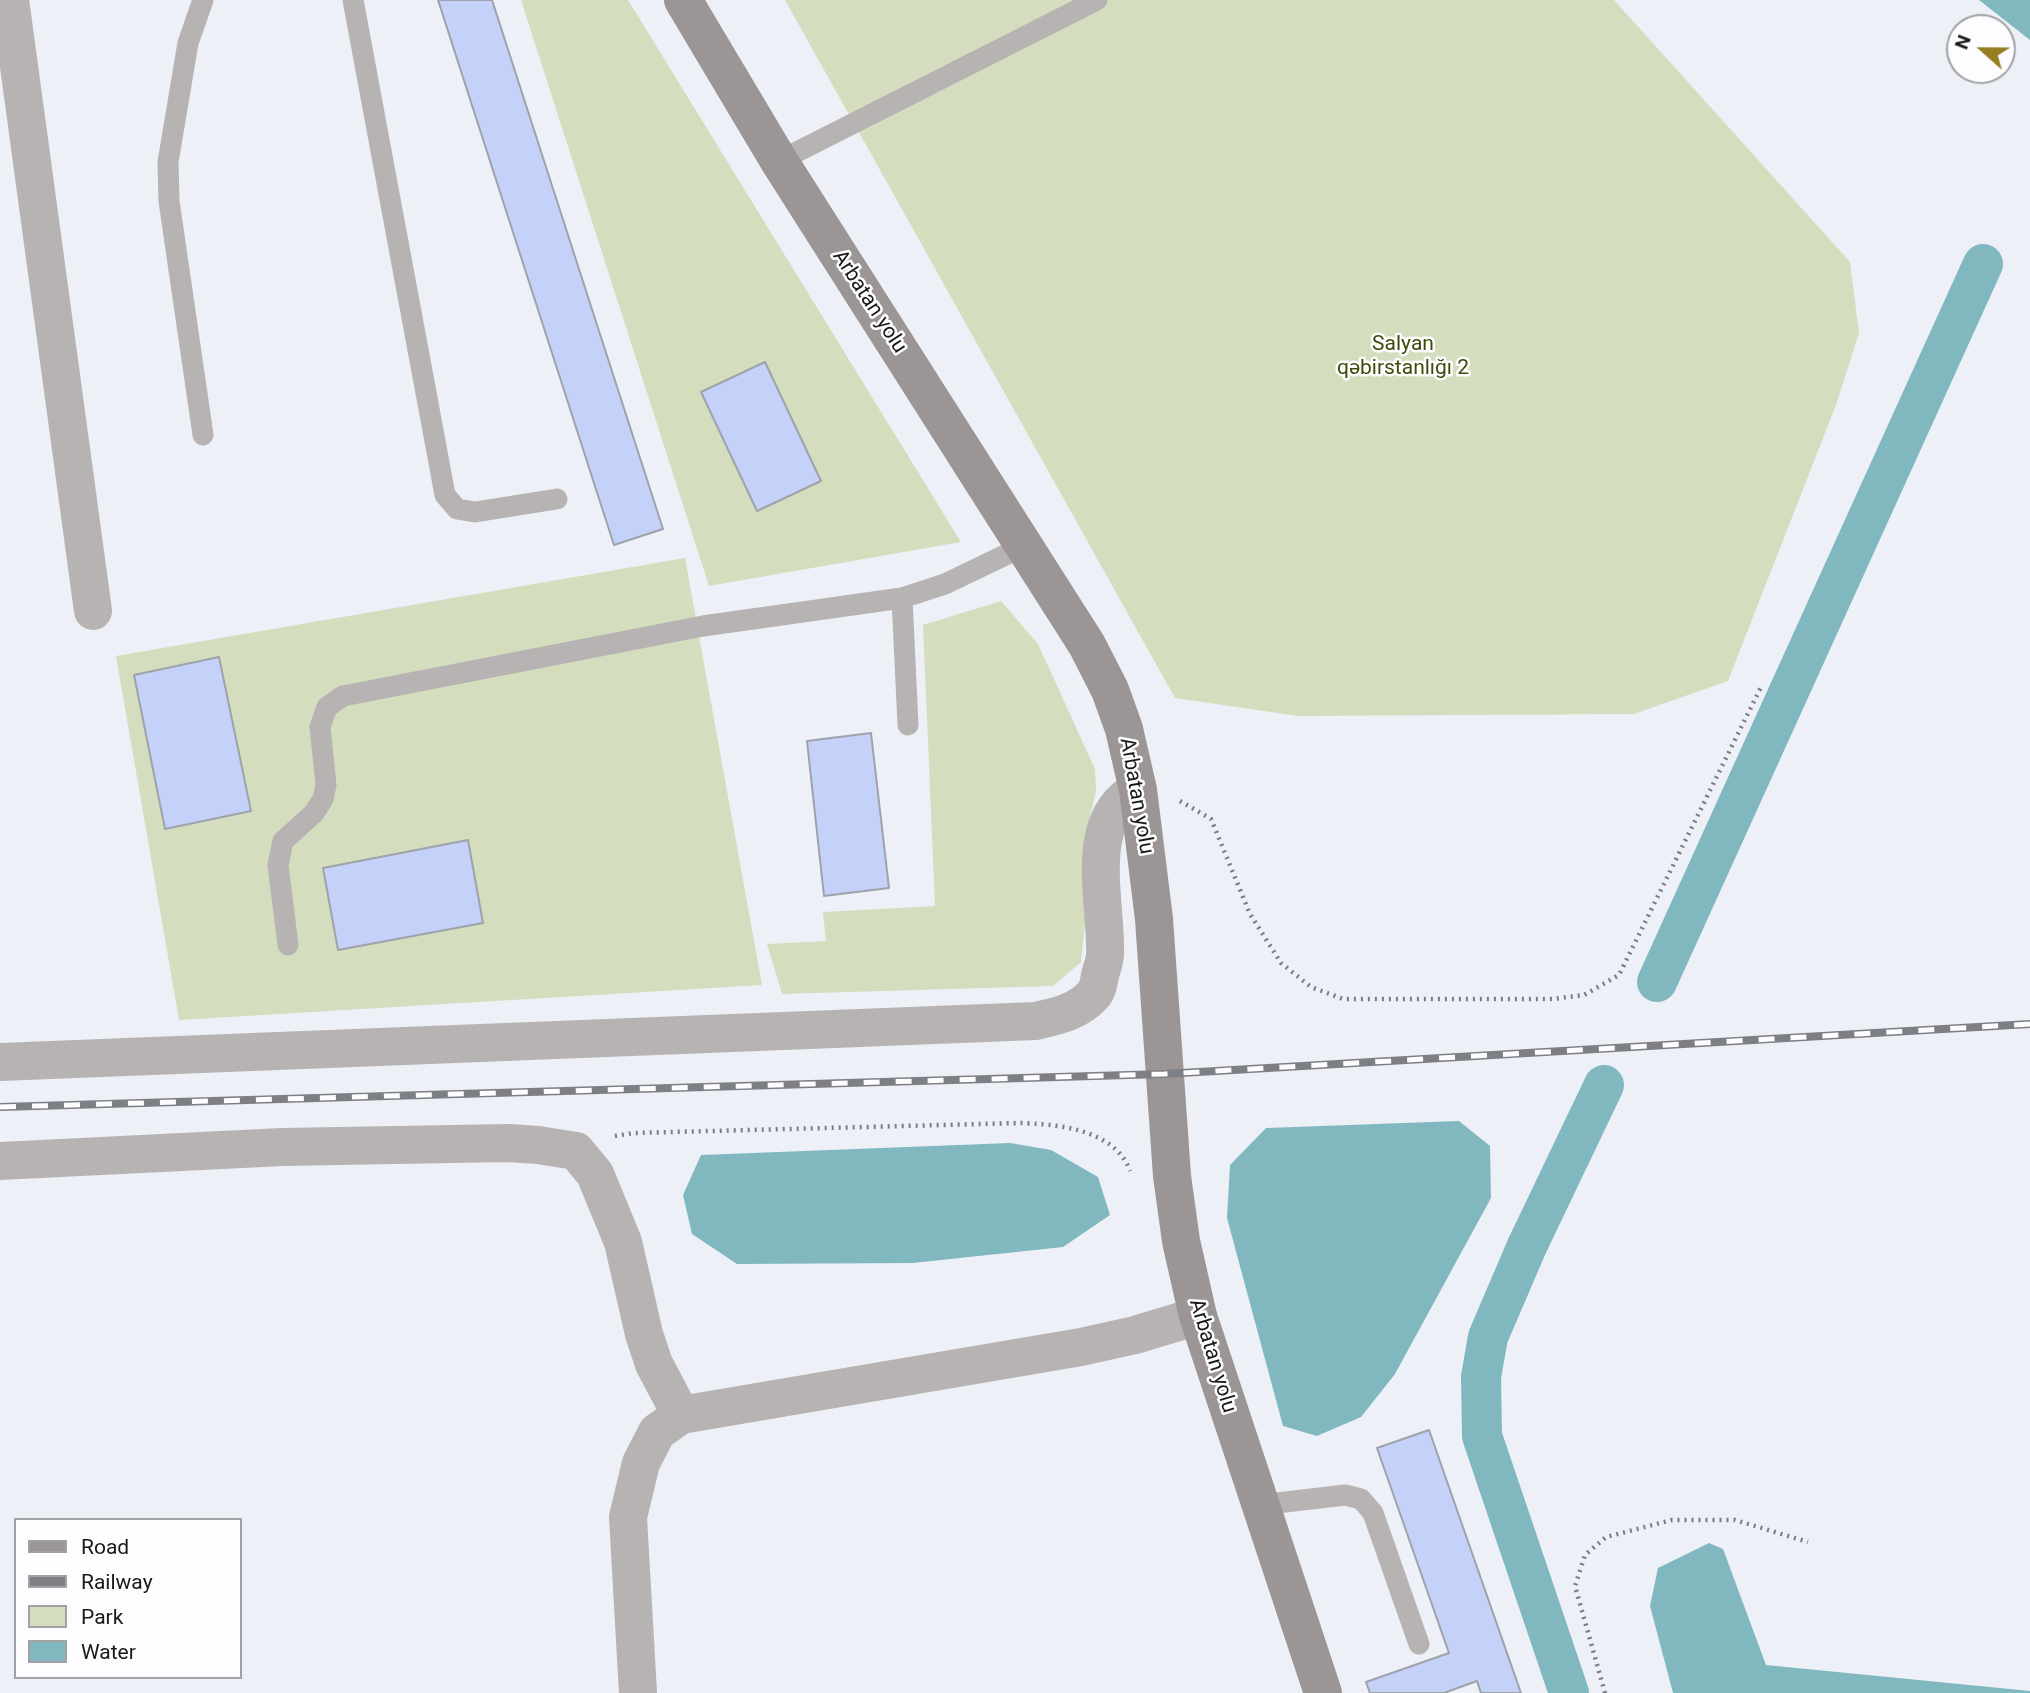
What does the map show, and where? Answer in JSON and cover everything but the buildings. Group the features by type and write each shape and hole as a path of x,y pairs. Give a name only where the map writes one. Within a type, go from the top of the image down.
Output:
{"main road":[{"name":"Arbatan yolu","path":"683,0 779,161 1087,645 1110,690 1124,729 1138,790 1154,919 1172,1176 1181,1241 1198,1316 1323,1693"}],"street":[{"path":"10,0 93,611"},
{"path":"0,1062 1036,1021 1070,1013 1096,993 1105,956 1101,868 1104,832 1113,811 1125,796 1138,790"},
{"path":"0,1161 282,1147 509,1143 576,1151 595,1174 623,1242 644,1334 654,1364 681,1415"},
{"path":"638,1693 628,1517 641,1463 651,1442 657,1432 681,1415 1081,1347 1135,1335 1198,1316"}],"lane":[{"path":"203,0 188,43 169,162 169,201 203,435"},
{"path":"353,0 445,495 457,509 475,512 557,499"},
{"path":"779,161 1097,0"},
{"path":"288,945 278,864 283,841 314,813 323,799 326,785 320,727 327,706 343,696 704,626 902,598 944,584 1024,546"},
{"path":"902,598 908,726"},
{"path":"1260,1505 1345,1495 1361,1499 1373,1513 1419,1644"}],"path":[{"path":"1138,790 1179,800 1211,819 1250,914 1281,963 1311,986 1343,999 1552,999 1584,995 1619,975 1762,685"},
{"path":"576,1151 598,1140 633,1133 1053,1124 1084,1131 1113,1147 1127,1161 1131,1173"},
{"path":"1605,1693 1575,1586 1585,1555 1606,1537 1672,1520 1735,1520 1808,1542"}],"green space":[{"path":"521,0 628,0 961,542 709,586"},
{"name":"Salyan qəbirstanlığı 2","path":"785,0 1614,0 1850,262 1859,333 1836,405 1728,681 1634,714 1298,716 1175,698"},
{"path":"685,558 762,985 179,1020 116,656"},
{"path":"1001,601 1038,644 1095,769 1096,791 1089,821 1081,962 1053,986 782,994 767,944 826,941 823,912 935,906 923,625"}],"water":[{"path":"1979,0 2030,0 2030,40 2016,29 2016,14 1997,14"},
{"path":"1459,1121 1490,1146 1491,1198 1395,1374 1361,1417 1317,1436 1283,1426 1227,1218 1230,1165 1266,1128"},
{"path":"1010,1143 1051,1150 1098,1177 1110,1215 1063,1247 913,1263 737,1264 692,1234 683,1195 701,1155"},
{"path":"1709,1543 1723,1549 1766,1665 2030,1693 1673,1693 1650,1606 1658,1568"}],"waterway":[{"path":"1657,982 1983,264"},
{"path":"1569,1693 1482,1436 1481,1377 1488,1337 1527,1246 1604,1085"}],"railway":[{"path":"0,1107 1164,1074 2030,1024"}]}
